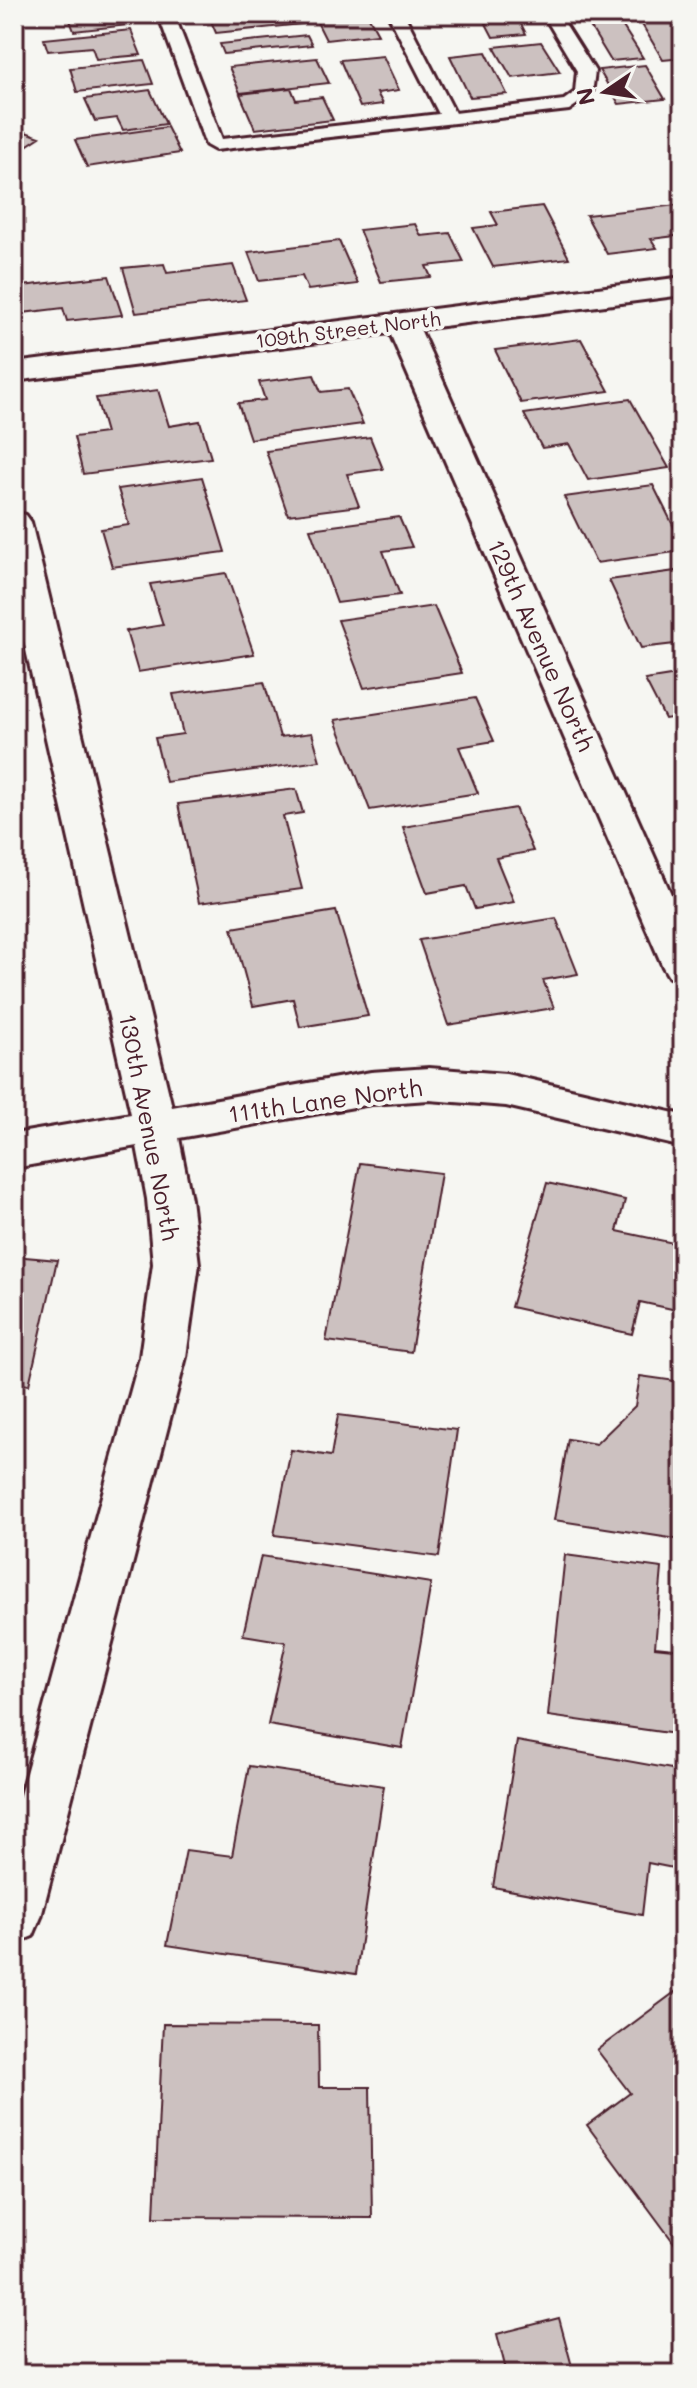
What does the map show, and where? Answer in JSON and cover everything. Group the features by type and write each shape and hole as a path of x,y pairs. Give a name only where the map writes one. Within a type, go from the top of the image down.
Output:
{"street":[{"name":"109th Street North","path":"14,372 683,286"},
{"name":"129th Avenue North","path":"401,322 683,967"},
{"name":"130th Avenue North","path":"14,522 155,1126 169,1199 176,1264 163,1357 14,1917"},
{"name":"111th Lane North","path":"14,1151 371,1088 429,1084 506,1090 683,1131"}],"lane":[{"path":"166,14 215,145 569,105 583,94 586,71 551,14"},
{"path":"396,14 450,119"}],"building":[{"path":"125,14 129,25 74,31 68,15"},
{"path":"208,14 297,14 302,24 216,33"},
{"path":"313,14 367,14 378,34 326,40"},
{"path":"433,14 470,14 471,16 437,20"},
{"path":"481,14 516,14 526,34 493,37"},
{"path":"683,17 683,58 663,60 640,21"},
{"path":"618,19 643,58 611,61 588,23"},
{"path":"131,30 141,55 96,59 92,47 48,51 44,39"},
{"path":"307,35 312,45 224,54 220,44"},
{"path":"541,42 560,72 512,78 494,47"},
{"path":"486,52 507,94 470,97 450,56"},
{"path":"383,56 399,90 377,93 383,104 360,107 340,60"},
{"path":"317,58 329,83 240,93 229,67"},
{"path":"144,60 153,84 77,92 70,68"},
{"path":"645,65 665,99 619,104 599,70"},
{"path":"291,88 296,100 322,97 333,120 255,129 240,94"},
{"path":"150,90 166,124 123,130 117,118 95,121 85,99"},
{"path":"167,127 180,153 87,167 75,140"},
{"path":"14,128 40,137 14,154"},
{"path":"677,205 683,215 683,235 651,239 657,248 607,254 586,215"},
{"path":"542,206 569,258 493,267 473,228 498,225 491,212"},
{"path":"415,224 421,236 450,233 464,262 426,266 431,277 381,282 359,230"},
{"path":"339,241 358,284 308,290 302,276 259,281 248,252"},
{"path":"164,264 167,273 233,265 246,300 136,313 123,268"},
{"path":"109,276 122,315 67,321 63,308 14,314 14,287"},
{"path":"581,339 609,391 521,403 495,350"},
{"path":"314,375 321,392 348,389 363,424 250,439 238,403 265,400 259,382"},
{"path":"158,390 169,426 200,421 211,458 83,474 74,437 106,433 96,398"},
{"path":"630,399 669,468 588,480 569,444 542,448 524,414"},
{"path":"370,437 383,469 347,474 359,506 288,515 266,451"},
{"path":"202,477 225,552 112,567 101,529 129,525 118,489"},
{"path":"653,485 683,545 683,551 596,563 564,497"},
{"path":"399,517 412,547 383,551 400,595 337,603 310,529"},
{"path":"683,570 683,643 641,648 609,580"},
{"path":"226,573 254,654 138,672 126,631 163,625 150,584"},
{"path":"434,606 462,673 364,688 338,620"},
{"path":"683,674 683,716 665,719 645,680"},
{"path":"264,682 280,737 312,733 320,761 166,782 155,738 183,734 173,694"},
{"path":"475,698 494,741 459,747 478,793 370,810 335,720"},
{"path":"296,789 303,813 283,816 302,889 199,903 178,804"},
{"path":"515,808 533,851 496,858 514,902 475,909 466,886 427,893 403,827"},
{"path":"336,911 368,1016 300,1027 293,999 253,1006 232,928"},
{"path":"556,918 578,974 543,980 554,1008 448,1025 419,940"},
{"path":"14,971 24,1026 14,1027"},
{"path":"360,1163 441,1173 411,1352 326,1341"},
{"path":"547,1183 625,1200 617,1231 683,1245 681,1311 640,1302 632,1334 511,1307"},
{"path":"14,1256 57,1260 29,1385 14,1383"},
{"path":"640,1376 683,1382 683,1540 554,1520 568,1439 596,1444 635,1406"},
{"path":"338,1415 457,1430 439,1557 274,1535 291,1450 331,1456"},
{"path":"565,1555 662,1568 655,1647 683,1650 683,1735 548,1716"},
{"path":"261,1556 431,1583 402,1748 268,1725 286,1642 243,1635"},
{"path":"517,1741 683,1771 683,1870 648,1863 642,1915 493,1887"},
{"path":"249,1766 384,1786 356,1974 167,1945 186,1850 232,1856"},
{"path":"683,1986 683,2255 587,2125 630,2093 597,2050"},
{"path":"163,2024 318,2025 319,2087 370,2087 372,2218 154,2217"},
{"path":"559,2318 574,2374 507,2374 497,2334"}]}
